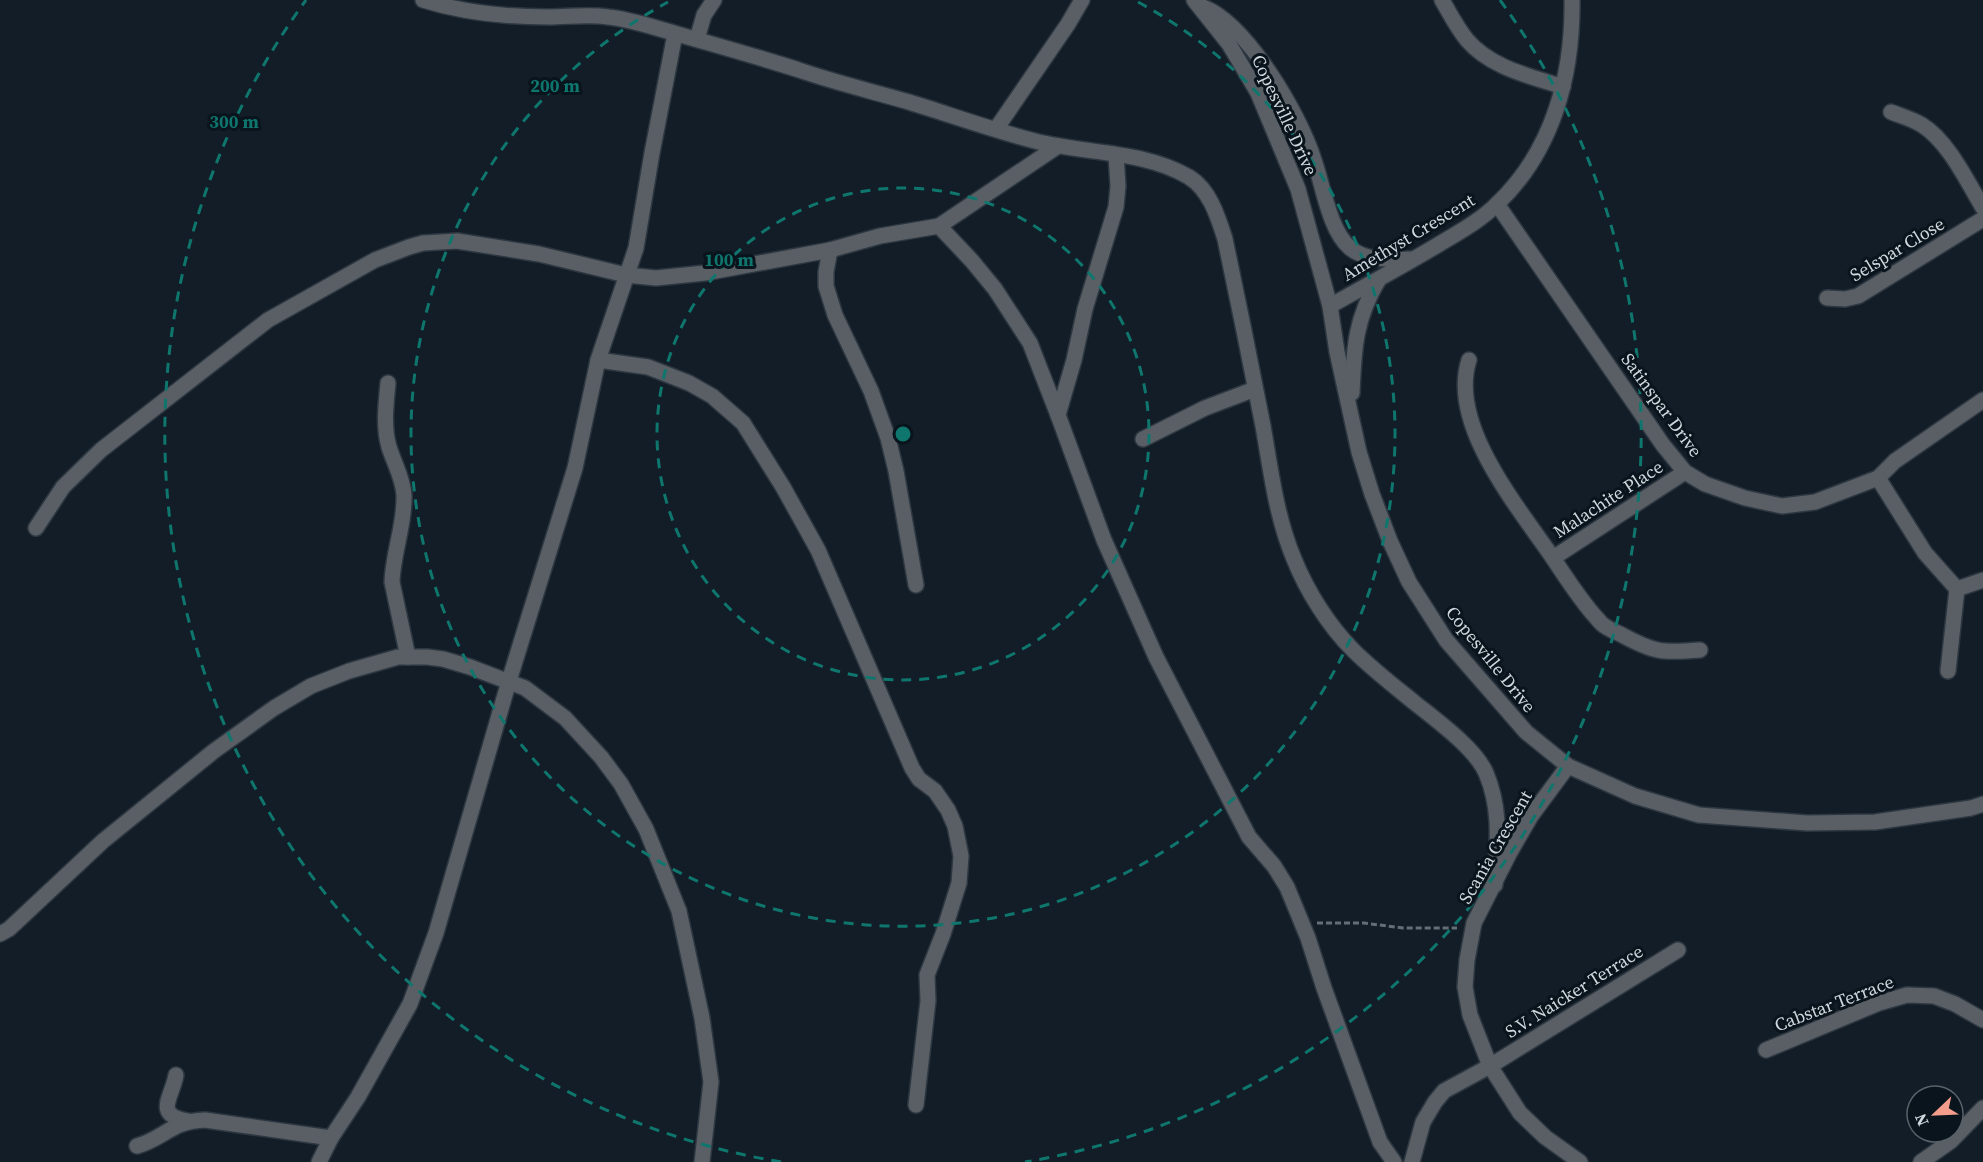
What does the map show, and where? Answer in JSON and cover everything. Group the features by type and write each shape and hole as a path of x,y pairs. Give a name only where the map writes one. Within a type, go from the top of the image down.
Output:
{"street":[{"path":"423,0 442,6 507,16 608,16 630,21 996,129 1058,146 1116,155 1170,169 1190,178 1206,194 1218,217 1225,239 1281,521 1293,558 1321,608 1353,650 1440,723 1475,756 1485,770 1497,812 1495,885"},
{"path":"697,39 704,15 714,0"},
{"path":"996,129 1082,0"},
{"path":"1442,0 1456,25 1478,50 1505,67 1563,87"},
{"name":"Amethyst Crescent","path":"1330,306 1415,259 1480,218 1497,204 1520,179 1537,154 1551,126 1563,87 1570,45 1572,0"},
{"path":"1196,2 1215,11 1229,23 1266,66 1313,156 1334,224 1342,239 1354,251 1368,257 1415,259"},
{"name":"Copesville Drive","path":"1196,2 1229,44 1258,93 1298,189 1330,306 1337,352 1359,452 1390,541 1409,582 1446,640 1526,732 1568,766 1635,796 1699,815 1807,823 1875,822 1971,808 1983,804"},
{"path":"321,1161 331,1138 358,1097 410,1004 424,970 508,681 575,468 598,360 636,248 675,34"},
{"path":"1891,112 1922,125 1937,137 1983,207"},
{"path":"36,528 63,487 101,450 141,418 268,320 375,260 423,243 457,241 539,254 626,275 656,278 679,277 830,250 880,236 939,226 1058,146"},
{"path":"1058,415 1085,309 1116,207 1118,186 1116,155"},
{"name":"Satinspar Drive","path":"1497,204 1648,425 1685,472 1705,484 1745,498 1782,506 1815,502 1878,478 1895,461 1983,400"},
{"name":"Selspar Close","path":"1827,298 1845,299 1858,296 1983,219"},
{"path":"939,226 972,261 1013,315 1030,343 1104,540 1156,657 1249,837 1287,887 1308,938 1380,1142 1394,1162"},
{"path":"830,250 826,286 835,315 871,391 888,438 916,585"},
{"path":"1350,411 1356,337 1361,315 1380,278"},
{"path":"598,360 648,367 689,383 712,396 743,423 783,487 818,550 912,768 919,779 935,791 955,826 961,856 959,883 927,975 928,1001 916,1105"},
{"name":"Malachite Place","path":"1469,360 1464,386 1467,404 1479,440 1515,506 1553,558 1579,599 1601,623 1655,651 1700,651"},
{"path":"387,383 388,446 404,492 392,582 408,657"},
{"path":"1143,439 1205,408 1255,389"},
{"name":"Malachite Place","path":"1553,558 1685,472"},
{"path":"1878,478 1925,553 1957,589 1948,671"},
{"path":"1957,589 1983,580"},
{"path":"0,934 9,929 103,841 205,757 247,726 311,686 349,671 398,657 443,659 525,688 565,718 602,757 634,806 664,871 679,911 702,1018 711,1082 702,1162"},
{"name":"Scania Crescent","path":"1568,766 1532,816 1509,854 1473,928 1465,987 1470,1015 1490,1066 1520,1113 1545,1137 1580,1162"},
{"name":"S.V. Naicker Terrace","path":"1412,1162 1424,1122 1444,1091 1490,1066 1678,950"},
{"name":"Cabstar Terrace","path":"1766,1050 1879,1003 1907,995 1934,996 1955,1004 1983,1020"},
{"path":"176,1075 167,1108 169,1114 176,1119 205,1120 331,1138"},
{"path":"1921,1162 1951,1141 1983,1108"},
{"path":"137,1146 188,1121"}],"path":[{"path":"1299,917 1312,924 1364,923 1403,928 1473,928"}]}
